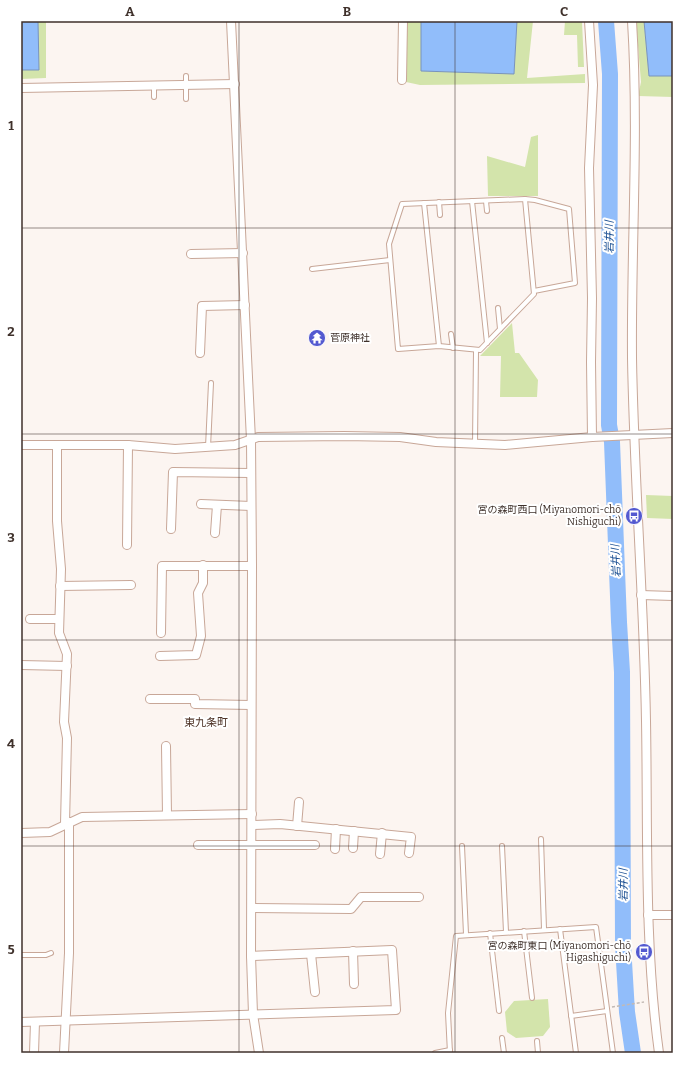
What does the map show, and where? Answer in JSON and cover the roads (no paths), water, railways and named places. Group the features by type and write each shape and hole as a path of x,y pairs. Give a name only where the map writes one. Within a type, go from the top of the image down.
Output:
{"street":[{"path":"231,21 251,440 252,908 248,935 251,956 253,1014 259,1053"},
{"path":"402,80 403,21"},
{"path":"589,21 593,85 589,168 592,298 591,362 595,437"},
{"path":"632,21 636,78 632,215 632,435 645,645 648,915 652,1000 659,1053"},
{"path":"21,88 235,84"},
{"path":"192,254 242,253"},
{"path":"200,353 202,306 245,305"},
{"path":"21,445 128,445 175,449 235,445 258,437 344,436 400,437 475,445 505,445 595,437 673,433"},
{"path":"56,445 60,586 59,633 67,654 64,722 67,738 70,953 64,1053"},
{"path":"127,545 128,445"},
{"path":"171,529 173,472 250,473"},
{"path":"201,504 251,506"},
{"path":"215,533 216,505"},
{"path":"161,633 162,566 252,566"},
{"path":"160,656 196,655 201,636 198,593 203,583 204,566"},
{"path":"60,586 131,585"},
{"path":"642,595 673,596"},
{"path":"30,619 59,619"},
{"path":"21,664 67,666"},
{"path":"150,699 195,699 195,704 251,705"},
{"path":"166,746 166,815"},
{"path":"297,826 299,802"},
{"path":"21,833 50,832 82,817 252,814"},
{"path":"252,825 280,824 411,837 409,853"},
{"path":"335,849 336,829"},
{"path":"353,848 354,831"},
{"path":"380,854 382,833"},
{"path":"198,845 315,845"},
{"path":"252,908 324,907 350,909 361,897 419,897"},
{"path":"648,915 673,915"},
{"path":"21,1022 396,1010 392,950 251,956"},
{"path":"353,951 354,984"},
{"path":"311,954 315,992"},
{"path":"34,1053 35,1022"}],"lane":[{"path":"186,76 186,99"},
{"path":"154,85 154,97"},
{"path":"525,199 534,294 480,350 476,351 439,346 398,349 389,244 402,204 525,199 548,202 569,208 575,283 534,291"},
{"path":"472,201 487,343"},
{"path":"486,201 487,211"},
{"path":"439,202 440,215"},
{"path":"424,203 439,346"},
{"path":"312,269 390,260"},
{"path":"498,308 500,329"},
{"path":"451,334 453,348"},
{"path":"475,445 476,351"},
{"path":"208,447 211,383"},
{"path":"541,839 544,929"},
{"path":"462,846 466,934"},
{"path":"502,846 506,932"},
{"path":"436,1053 450,1052 448,1012 456,936 466,934 596,927 613,1053"},
{"path":"560,929 576,1053"},
{"path":"524,931 532,998"},
{"path":"490,933 499,1011"},
{"path":"21,955 46,955 51,953"},
{"path":"571,1016 607,1011"},
{"path":"502,1038 504,1053"},
{"path":"537,1041 538,1053"}],"water":[{"path":"21,21 38,21 39,70 21,70"},
{"path":"421,21 517,21 514,74 421,71"},
{"path":"644,21 673,21 673,76 649,76"}],"waterway":[{"name":"岩井川","path":"606,21 610,74 609,425 612,442 622,672 623,945 627,1012 633,1053"}],"place":[{"name":"菅原神社","path":"317,338"},
{"name":"宮の森町西口 (Miyanomori-chō Nishiguchi)","path":"634,516"},
{"name":"宮の森町東口 (Miyanomori-chō Higashiguchi)","path":"644,952"}],"district":[{"name":"東九条町","path":"206,722"}]}
